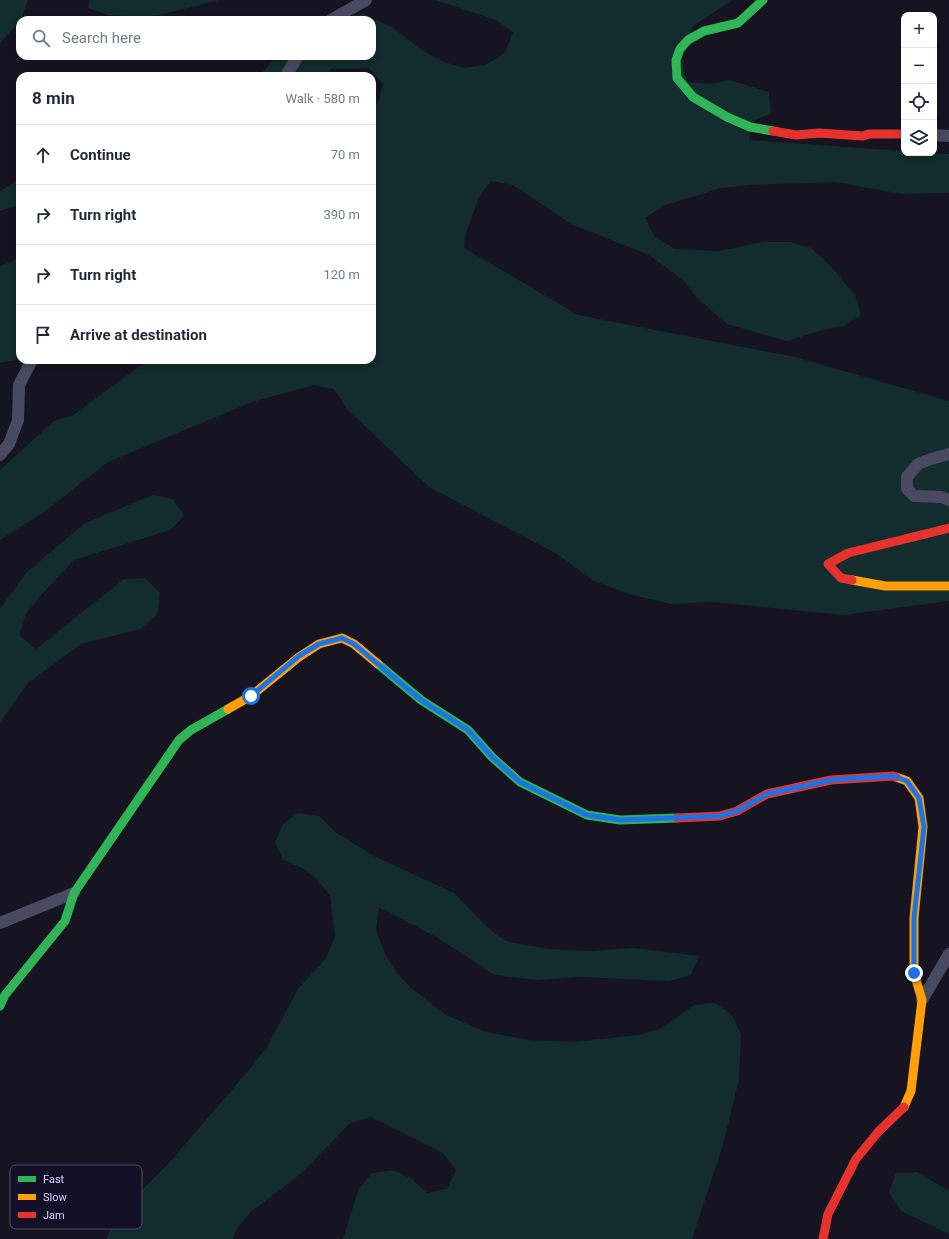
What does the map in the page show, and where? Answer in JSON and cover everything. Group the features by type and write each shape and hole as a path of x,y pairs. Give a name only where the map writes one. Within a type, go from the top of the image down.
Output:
{"street":[{"path":"339,16 366,0"},
{"path":"763,0 738,23 704,32 688,40 680,49 676,60 677,78 693,97 727,117 750,127 796,135 819,134 863,136 869,134 901,134"},
{"path":"288,72 296,60"},
{"path":"937,135 949,136"},
{"path":"0,454 9,444 18,420 19,385 30,364"},
{"path":"949,454 918,464 907,476 906,489 914,496 941,497 949,500"},
{"path":"949,528 848,552 828,564 841,578 885,586 949,586"},
{"path":"0,1006 5,995 65,921 74,893 178,740 191,730 251,696 299,656 319,644 342,638 354,644 421,700 468,730 492,757 520,782 587,815 620,820 720,816 737,811 767,794 831,780 893,776 907,781 919,798 924,827 914,918 914,973 922,1000 911,1091 903,1108 879,1131 856,1159 828,1214 823,1239"},
{"path":"0,923 74,893"},
{"path":"922,1000 949,954"}],"green space":[{"path":"0,0 28,0 22,16 16,16 16,25 0,43"},
{"path":"89,0 220,0 155,16 108,15 88,8"},
{"path":"435,0 733,0 693,26 688,40 680,49 687,82 710,84 729,80 769,92 771,114 753,121 749,140 901,151 901,156 937,156 937,154 949,154 949,193 902,194 835,182 750,185 721,188 663,206 645,218 654,236 675,249 719,251 763,242 790,242 811,248 827,262 855,295 861,315 844,326 825,329 787,341 727,324 696,297 684,281 649,255 571,224 513,185 491,181 479,197 465,236 464,248 578,315 795,357 949,401 949,601 844,615 712,602 671,604 632,595 592,580 557,554 429,487 348,410 334,389 314,385 252,402 108,462 48,509 0,540 0,470 54,421 73,415 143,364 376,364 376,104 378,104 383,84 376,76 376,72 372,72 369,68 331,69 327,72 262,72 274,60 376,60 376,20 392,27 425,52 444,62 464,68 485,65 505,53 513,32 496,20"},
{"path":"364,14 368,16 350,16"},
{"path":"16,181 16,206 0,211 0,191"},
{"path":"16,260 16,360 0,363 0,266"},
{"path":"153,495 173,499 184,516 170,530 74,560 42,594 26,614 19,635 36,649 124,579 145,578 160,593 157,615 140,629 81,644 29,682 0,722 0,609 27,572 85,523"},
{"path":"298,813 319,816 335,832 376,857 454,893 489,929 506,941 547,949 591,951 633,948 699,956 691,975 669,981 580,977 537,980 495,975 438,938 379,907 376,930 385,954 397,973 410,987 446,1015 486,1032 529,1040 572,1042 639,1035 660,1029 694,1005 715,1003 731,1014 741,1034 739,1079 722,1148 692,1239 343,1239 359,1188 372,1173 393,1170 412,1179 427,1193 447,1189 456,1170 443,1153 371,1117 349,1124 304,1171 251,1212 237,1228 233,1239 106,1239 111,1229 142,1229 142,1190 168,1164 254,1064 268,1045 298,989 326,958 335,937 330,896 318,880 302,868 283,860 275,843 283,824"},
{"path":"917,1172 949,1191 949,1234 901,1211 889,1192 896,1173"}],"traffic: fast":[{"path":"763,0 738,23 704,31 688,40 680,49 676,60 677,78 693,97 727,117 750,127 773,131"},
{"path":"378,664 421,700 468,730 492,757 520,782 587,815 620,820 677,818"},
{"path":"0,1006 5,995 65,921 74,893 179,740 191,730 228,709"}],"traffic: slow":[{"path":"852,580 885,586 949,586"},
{"path":"228,709 251,696 299,657 319,644 342,638 354,644 378,664"},
{"path":"896,777 907,781 919,798 923,827 914,918 914,973 922,1000 911,1091 904,1107"}],"traffic: jam":[{"path":"773,131 796,135 819,133 863,136 869,134 901,134"},
{"path":"852,580 841,578 828,564 848,553 949,528"},
{"path":"677,818 720,816 737,811 767,794 831,780 896,777"},
{"path":"823,1239 828,1214 856,1159 879,1131 904,1107"}],"route":[{"path":"251,696 299,656 319,644 342,638 354,644 421,700 468,730 492,757 520,782 587,815 620,820 720,816 737,811 767,794 831,780 893,776 907,781 919,798 924,827 914,918 914,973"}]}
